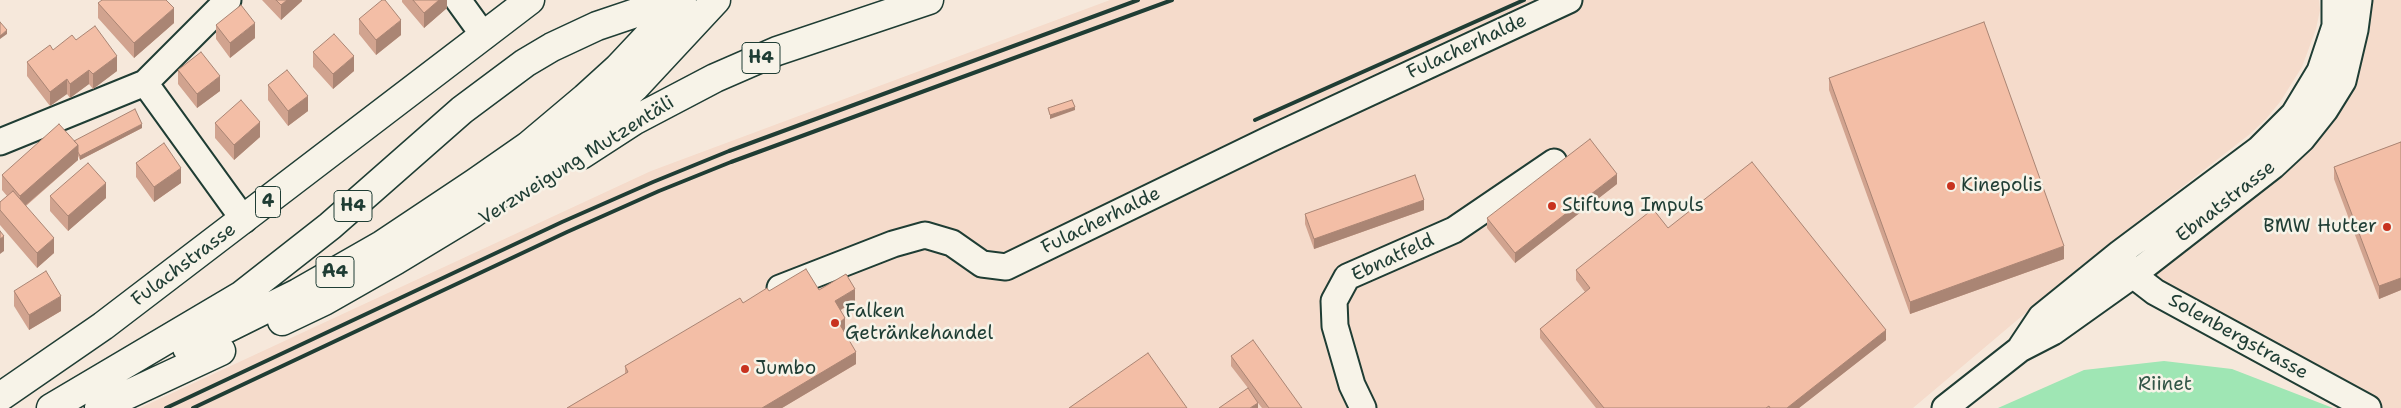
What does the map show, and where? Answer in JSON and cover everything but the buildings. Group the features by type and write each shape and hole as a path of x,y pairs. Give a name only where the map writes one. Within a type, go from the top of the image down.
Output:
{"main road":[{"name":"Fulachstrasse","path":"0,397 103,326 530,0"},
{"name":"H4","path":"50,408 206,318 249,290 330,226 462,110 517,68 552,47 598,26 674,0"},
{"name":"A4","path":"62,408 298,293 423,219 528,146 585,98 618,68 682,0"},
{"name":"A4","path":"99,408 324,301 472,214 597,122 635,87 716,0"},
{"name":"Verzweigung Mutzentäli","path":"396,260 436,252 635,120 708,81 777,51 929,0"}],"street":[{"path":"0,142 145,83 228,0"},
{"path":"458,0 484,36"},
{"name":"Fulacherhalde","path":"762,295 893,244 926,235 952,243 982,264 1006,267 1270,139 1569,0"},
{"name":"Ebnatstrasse","path":"2020,349 2040,317 2259,149 2294,114 2320,71 2335,26 2335,0"},
{"name":"Ebnatstrasse","path":"1945,408 2020,349 2053,332 2133,274 2273,166 2302,139 2325,110 2343,81 2355,30 2359,0"},
{"path":"145,83 244,220"},
{"name":"Ebnatfeld","path":"1362,408 1352,385 1334,326 1334,301 1347,277 1454,230 1554,162"},
{"name":"Solenbergstrasse","path":"2120,254 2133,274 2155,292 2368,408"}],"shaded area":[{"path":"1110,0 2319,0 2320,10 2316,29 2302,67 2280,102 2266,119 2250,134 2086,262 1913,408 140,408 651,171"},
{"path":"2347,0 2401,0 2401,408 2368,408 2124,265 2262,159"}],"green space":[{"name":"Riinet","path":"2164,361 2232,369 2333,408 1998,408 2084,370"}],"railway":[{"path":"166,408 562,222 653,182 729,151 1138,0"},
{"path":"193,408 567,232 659,191 731,162 1172,0"},
{"path":"1255,120 1524,0"}],"place":[{"name":"Kinepolis","path":"1951,186"},
{"name":"Stiftung Impuls","path":"1552,206"},
{"name":"BMW Hutter","path":"2387,227"},
{"name":"Falken Getränkehandel","path":"835,323"},
{"name":"Jumbo","path":"745,369"}]}
